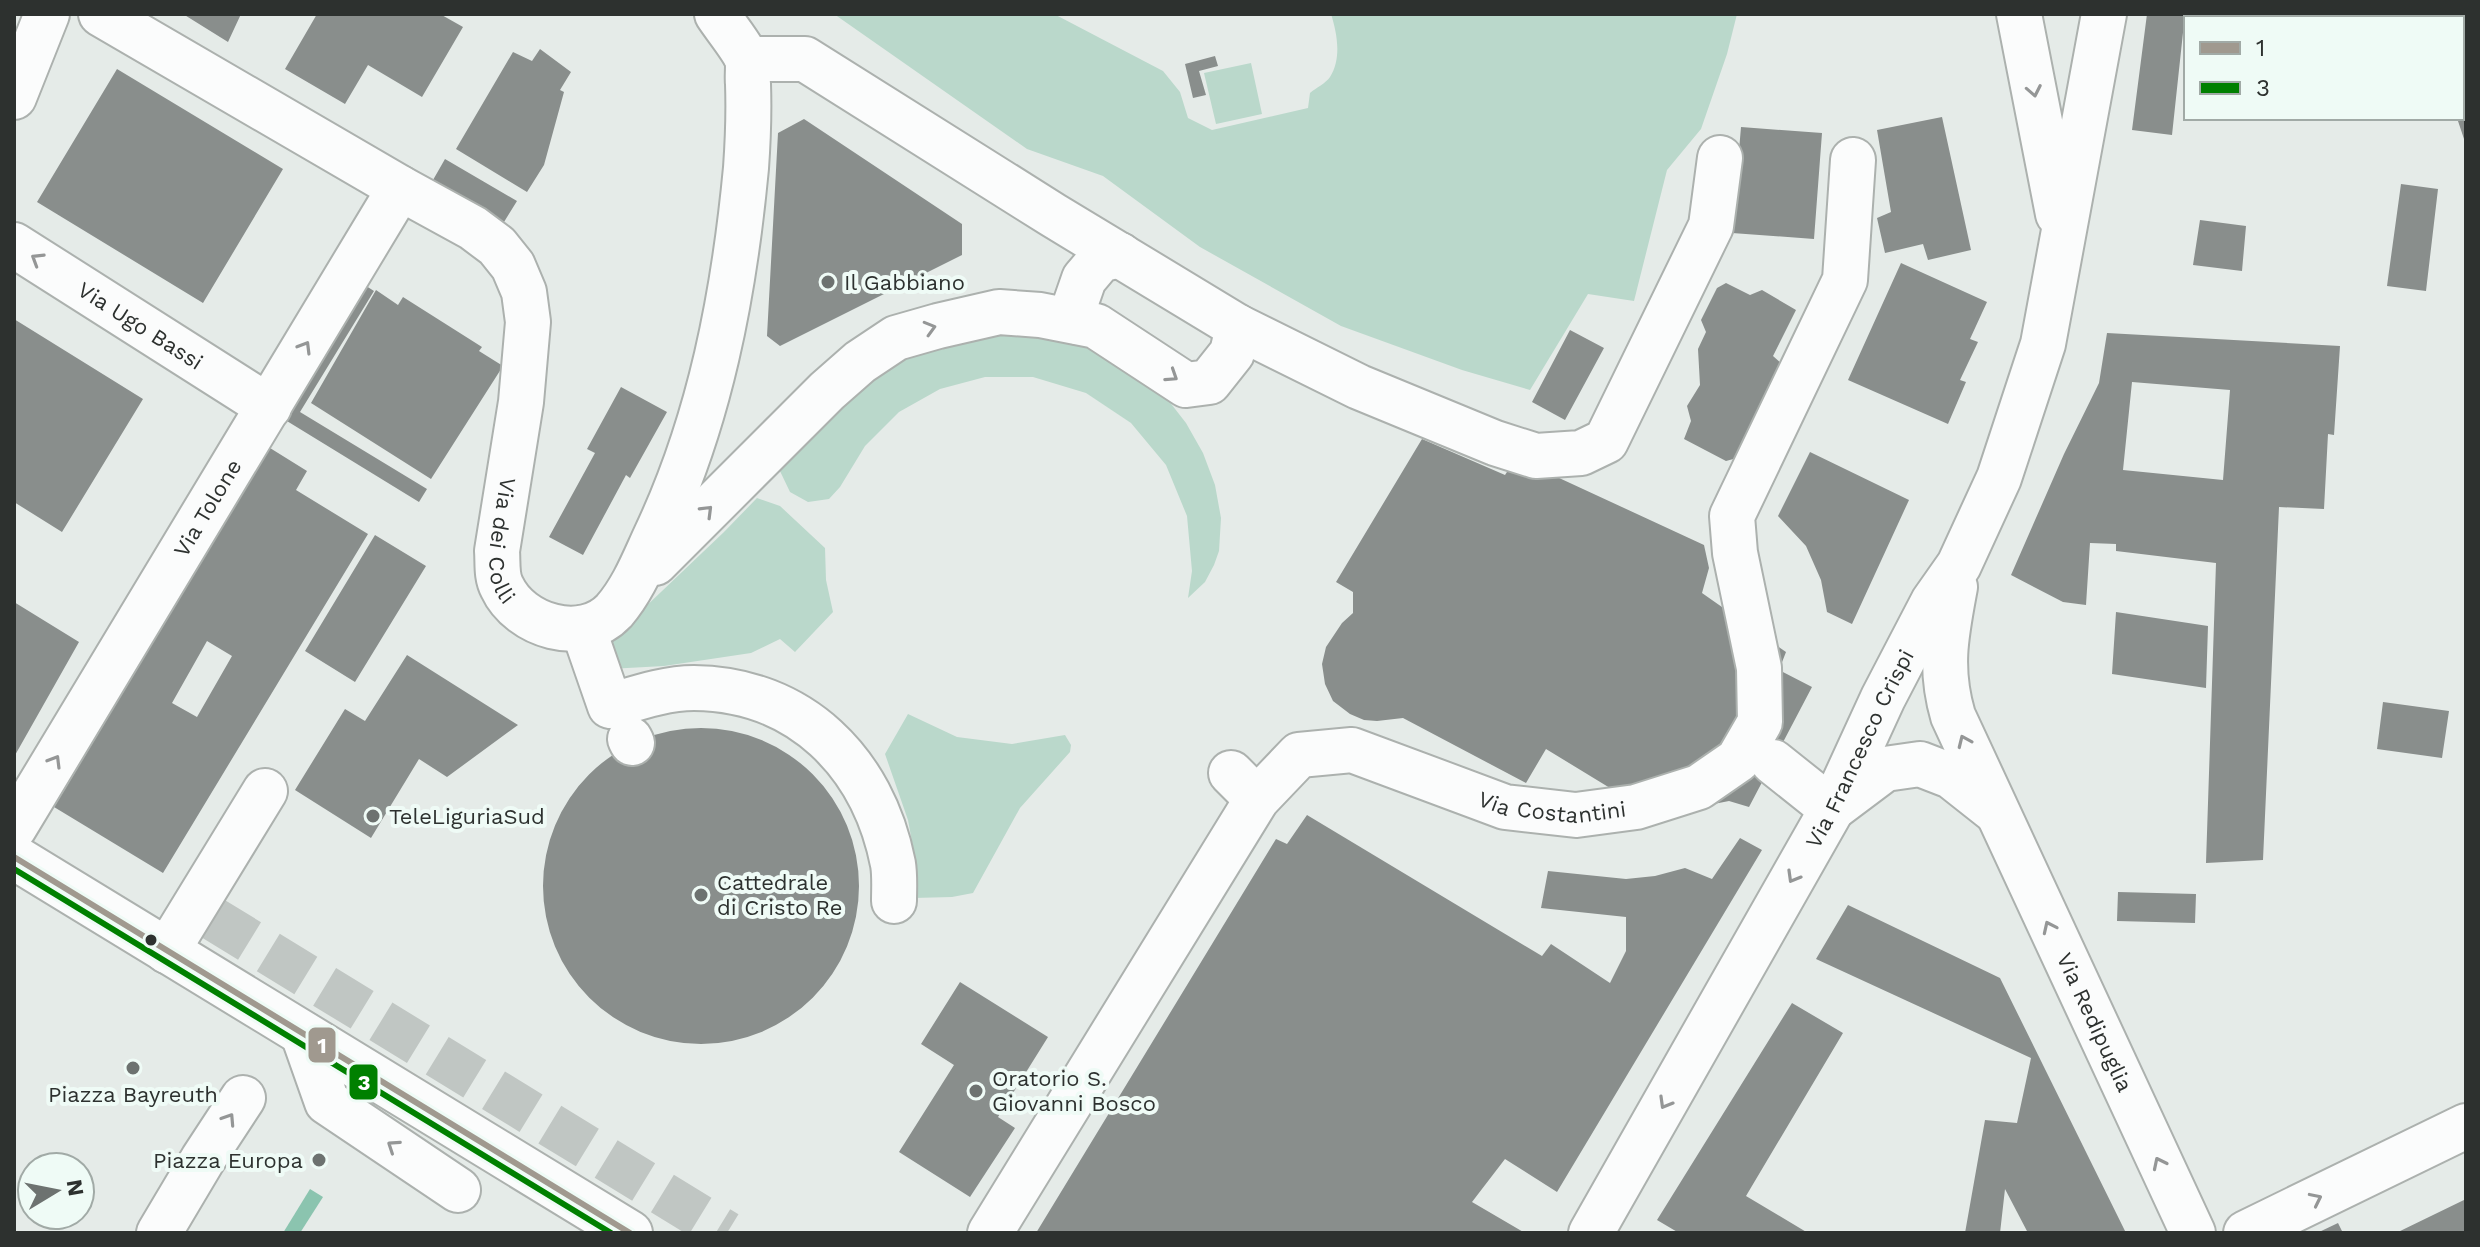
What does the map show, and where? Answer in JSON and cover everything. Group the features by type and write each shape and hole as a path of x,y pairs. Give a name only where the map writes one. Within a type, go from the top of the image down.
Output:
{"street":[{"path":"14,97 47,14"},
{"name":"Via dei Colli","path":"101,14 473,228 497,246 513,266 524,292 528,322 521,402 497,551 498,572 507,596 529,618 552,627 583,628"},
{"path":"632,586 671,505 694,442 718,356 738,250 749,131 747,59 717,14"},
{"name":"Via Francesco Crispi","path":"2019,14 2063,240"},
{"name":"Via Francesco Crispi","path":"1598,1231 1832,809 1883,698 1933,602 1959,565 1999,478 2043,344 2104,14"},
{"path":"747,59 805,59 1238,327 1359,387 1495,443 1536,456 1581,453 1606,441 1711,226 1720,158"},
{"name":"Via Costantini","path":"990,1233 1244,786 1299,755 1352,750 1505,807 1576,815 1636,807 1699,787 1738,760 1760,722 1759,668 1735,553 1732,516 1845,280 1853,160"},
{"name":"Via Tolone","path":"14,828 400,188"},
{"name":"Via Ugo Bassi","path":"14,245 269,407"},
{"path":"1078,322 1075,305 1084,279 1100,260 1120,255"},
{"path":"894,901 893,866 881,826 866,787 842,752 810,724 774,703 733,691 691,688 650,694 610,706 583,628 612,613 632,586 827,391 860,362 896,338 999,312 1040,315 1096,326 1186,385 1209,382 1232,353 1238,327"},
{"name":"Via Redipuglia","path":"1959,565 1945,644 1945,688 1953,716 2193,1233"},
{"path":"1773,762 1832,809"},
{"name":"Via Redipuglia","path":"1832,809 1885,769 1920,764 1951,776 1996,812"},
{"path":"167,951 204,913 265,791"},
{"path":"14,857 630,1233"},
{"path":"303,1034 327,1102 458,1190"},
{"path":"159,1233 243,1098"},
{"path":"2246,1233 2466,1126"}],"shaded area":[{"path":"834,14 1054,14 1163,71 1180,92 1188,118 1212,130 1308,108 1310,93 1328,79 1336,62 1336,37 1331,14 1737,14 1727,54 1701,129 1667,170 1634,301 1588,294 1530,390 1462,370 1341,326 1200,247 1103,176 1027,149"},
{"path":"1251,63 1262,114 1216,124 1204,73"},
{"path":"979,329 1080,340 1165,396 1186,423 1203,453 1215,485 1221,518 1219,551 1214,565 1205,582 1188,598 1192,571 1187,516 1166,465 1131,423 1086,393 1033,377 985,377 940,389 899,412 865,446 829,499 808,502 790,492 779,469 886,366"},
{"path":"757,498 780,506 825,548 826,580 833,612 795,652 780,639 751,653 664,666 609,669 599,651"},
{"path":"908,714 957,737 1012,744 1065,735 1071,745 1070,752 1020,808 973,893 913,898 915,858 908,820 885,754"},
{"path":"310,1189 323,1197 300,1233 283,1233"}],"building":[{"path":"183,14 241,14 228,42"},
{"path":"317,14 440,14 463,27 422,97 368,65 345,104 285,69"},
{"path":"2147,14 2185,14 2172,135 2132,130"},
{"path":"2466,14 2466,145 2458,120 2464,120 2464,16 2428,16"},
{"path":"540,49 571,72 560,90 564,92 544,165 527,192 456,149 513,52 532,61"},
{"path":"1215,56 1218,66 1199,71 1206,95 1193,98 1185,64"},
{"path":"117,69 283,169 203,303 37,202"},
{"path":"1942,117 1971,250 1928,260 1923,244 1885,253 1877,218 1891,212 1877,130"},
{"path":"804,119 962,224 962,255 780,346 767,336 778,133"},
{"path":"1741,127 1822,133 1814,239 1732,233"},
{"path":"445,159 517,201 504,222 433,180"},
{"path":"2401,184 2438,189 2426,291 2387,286"},
{"path":"2200,220 2246,226 2242,271 2193,265"},
{"path":"1901,263 1987,302 1970,339 1978,342 1960,380 1966,382 1948,424 1848,380"},
{"path":"1726,283 1750,295 1762,290 1796,310 1773,356 1781,363 1737,458 1726,461 1684,439 1691,421 1687,406 1700,385 1698,349 1706,332 1701,320 1717,288"},
{"path":"363,284 374,291 300,412 427,489 419,502 282,418"},
{"path":"376,290 398,305 403,297 482,347 479,351 503,366 431,479 311,403"},
{"path":"14,319 143,399 62,532 14,502"},
{"path":"1570,330 1604,348 1565,420 1532,402"},
{"path":"2107,333 2340,346 2334,435 2328,434 2324,509 2279,507 2263,860 2206,863 2216,563 2116,551 2116,544 2090,543 2086,605 2063,602 2011,575 2099,383","holes":["2132,382 2230,390 2223,480 2123,470"]},
{"path":"621,387 667,412 630,478 626,475 583,555 549,537 595,453 587,449"},
{"path":"1422,439 1505,475 1516,458 1704,545 1709,568 1702,593 1786,652 1779,670 1812,687 1749,807 1729,801 1668,813 1610,788 1546,749 1526,783 1403,718 1364,720 1333,701 1325,684 1322,664 1326,647 1353,613 1353,592 1336,582"},
{"path":"270,448 307,471 296,490 368,534 163,873 54,807","holes":["207,641 232,656 197,717 172,703"]},
{"path":"1810,452 1909,500 1852,624 1827,612 1821,580 1806,546 1778,516"},
{"path":"375,535 426,566 355,682 305,651"},
{"path":"14,602 79,642 14,757"},
{"path":"2116,612 2208,626 2206,688 2112,674"},
{"path":"407,655 518,725 447,777 419,759 371,838 295,790 345,709 365,721"},
{"path":"2383,702 2449,711 2442,758 2377,749"},
{"name":"Cattedrale di Cristo Re","path":"701,728 732,731 761,740 789,755 823,786 847,826 856,855 859,886 856,917 847,946 832,974 801,1008 761,1032 732,1041 701,1044 670,1041 641,1032 613,1017 579,986 555,946 546,917 543,886 546,855 555,826 570,798 601,764 641,740 670,731"},
{"path":"1307,815 1542,956 1551,944 1610,983 1626,951 1626,917 1541,908 1548,871 1626,879 1685,868 1712,879 1740,838 1762,850 1557,1192 1505,1159 1472,1202 1525,1233 1036,1233 1276,839 1287,844"},
{"path":"2118,892 2196,894 2195,923 2117,921"},
{"path":"1848,905 2000,978 2126,1233 2028,1233 2005,1189 2000,1233 1965,1233 1985,1120 2017,1123 2031,1058 1816,959"},
{"name":"Oratorio S. Giovanni Bosco","path":"960,982 1048,1037 998,1117 1015,1128 970,1197 899,1152 954,1065 921,1044"},
{"path":"1792,1003 1843,1033 1746,1196 1808,1233 1679,1233 1657,1220"},
{"path":"2466,1199 2466,1233 2396,1233"},
{"path":"2338,1223 2343,1233 2317,1233"}],"tunnel":[{"path":"212,918 727,1233"}],"transit line":[{"name":"1","path":"14,857 630,1233"},
{"name":"3","path":"14,869 611,1233"}],"place":[{"name":"Il Gabbiano","path":"828,282"},
{"name":"TeleLiguriaSud","path":"373,816"},
{"name":"Cattedrale di Cristo Re","path":"701,895"},
{"name":"Piazza Bayreuth","path":"133,1068"},
{"name":"Oratorio S. Giovanni Bosco","path":"976,1091"},
{"name":"Piazza Europa","path":"319,1160"}]}
